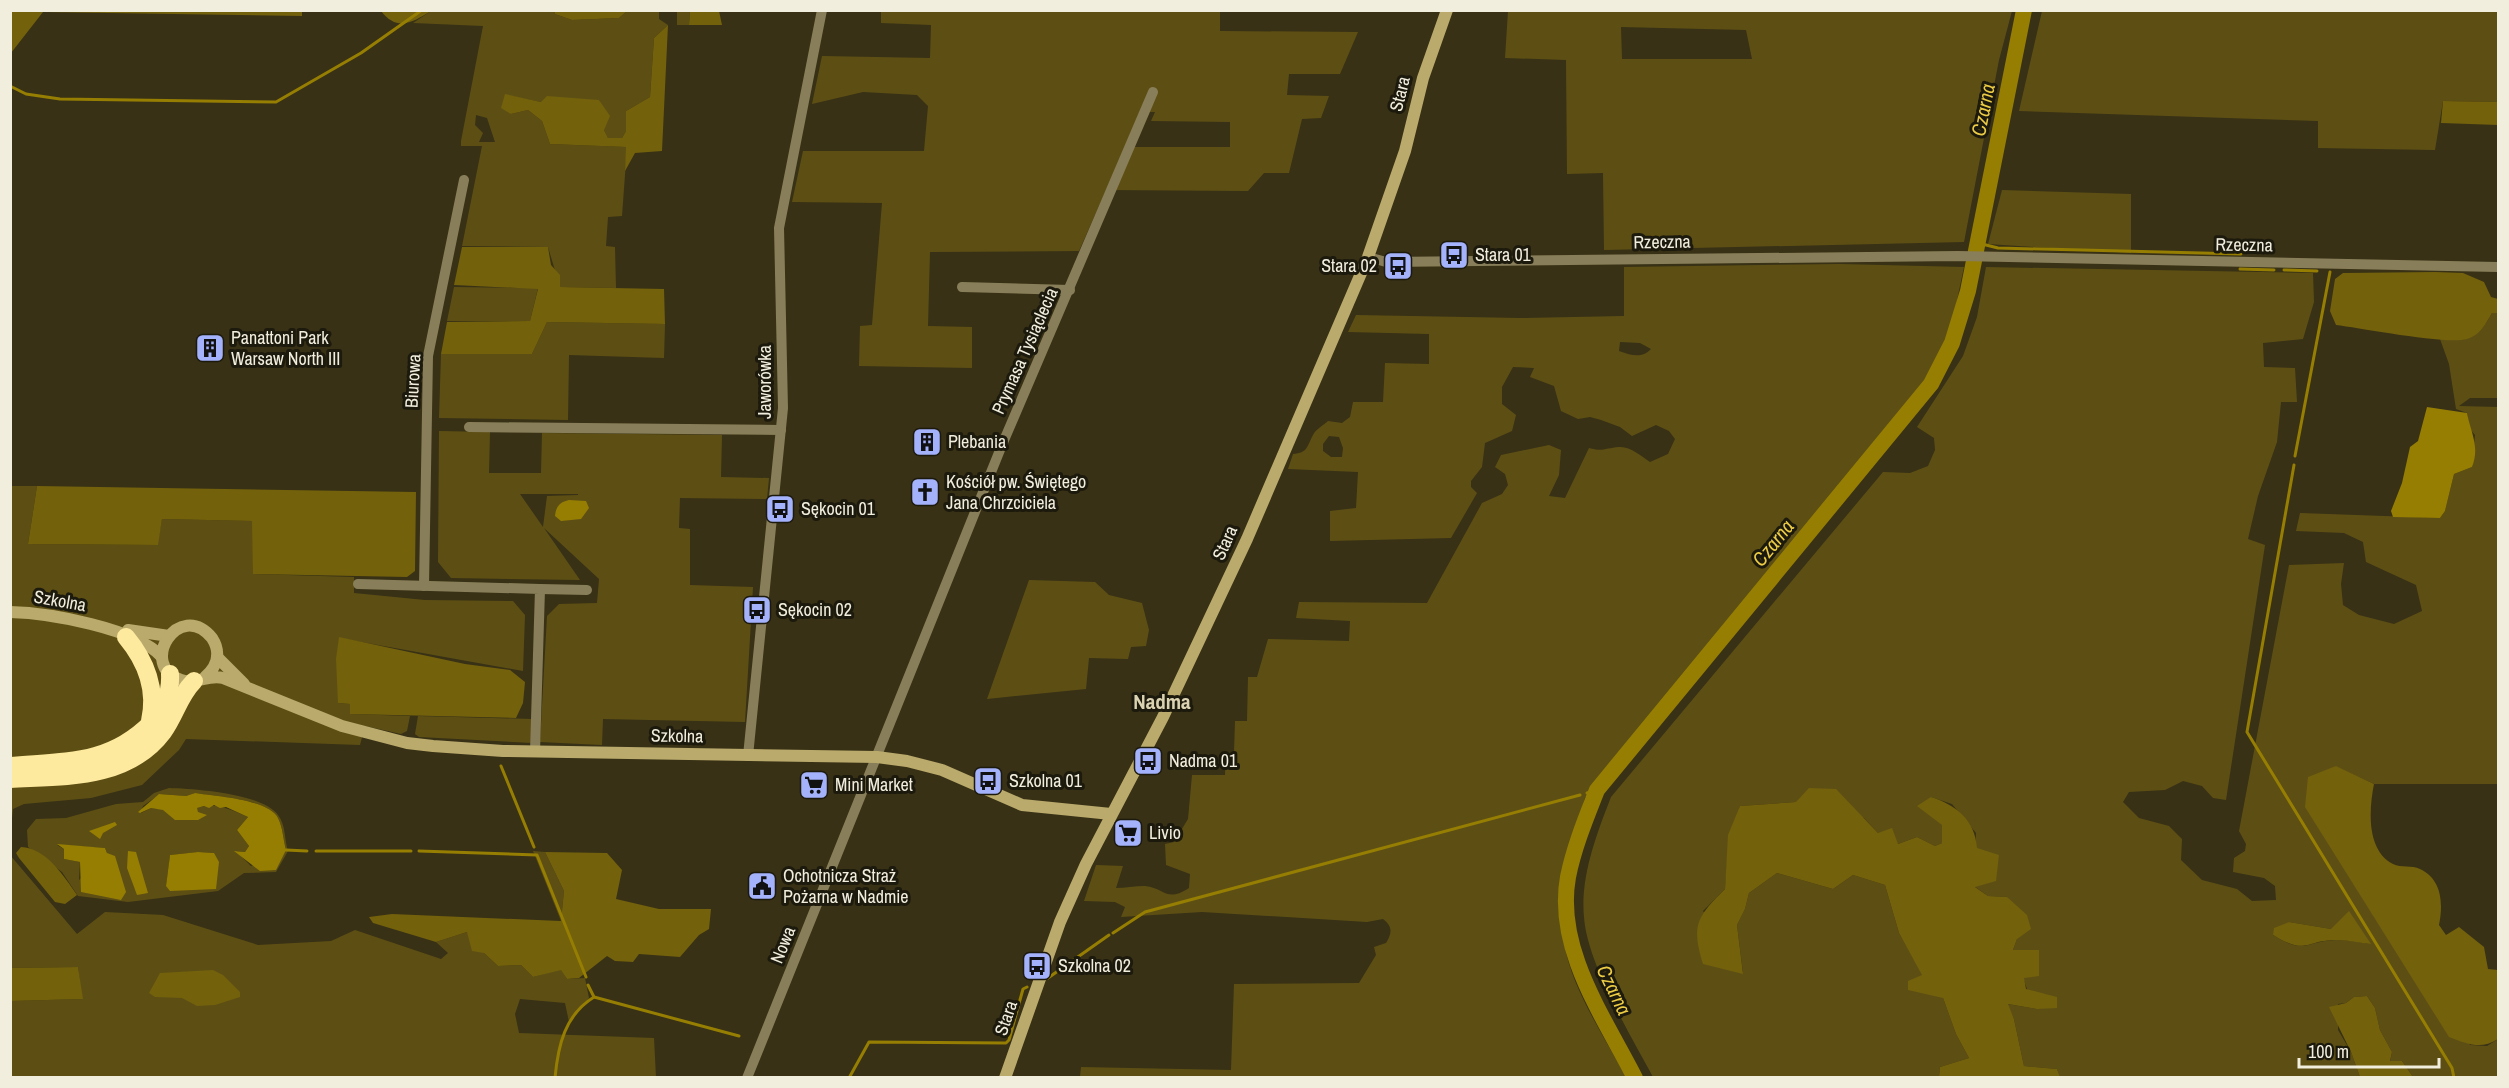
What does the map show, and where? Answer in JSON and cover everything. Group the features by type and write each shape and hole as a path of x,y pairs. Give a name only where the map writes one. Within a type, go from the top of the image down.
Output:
{"highway":[{"path":"126,637 139,654 153,691 149,725"},
{"path":"10,766 100,756 120,748 140,735 165,703 171,686 170,674"},
{"path":"10,779 87,774 131,760 163,732 182,693 199,679"}],"street":[{"name":"Jaworówka","path":"748,756 781,430 783,375 778,269 779,228 822,10"},
{"name":"Stara","path":"1005,1077 1060,922 1111,814 1163,717 1247,539 1368,257 1405,150 1423,78 1447,10"},
{"name":"Prymasa Tysiąclecia","path":"877,758 1002,445 1153,92"},
{"name":"Biurowa","path":"424,586 429,356 464,180"},
{"name":"Rzeczna","path":"1368,257 1386,262 1958,255 2499,267"},
{"path":"962,287 1070,290"},
{"path":"469,427 781,430"},
{"path":"358,585 587,590"},
{"path":"535,752 540,589"},
{"name":"Szkolna","path":"10,612 45,615 103,628 169,636 184,627 200,628 215,642 217,657 244,685"},
{"name":"Szkolna","path":"103,628 153,648 162,657"},
{"path":"169,636 163,646 162,657 170,674"},
{"path":"199,679 214,666 217,657"},
{"name":"Szkolna","path":"170,674 181,680 216,676 244,685 333,723 400,741 464,749 535,752 877,758 907,761 942,770 1022,805 1111,814"},
{"name":"Nowa","path":"747,1077 877,758"}],"shaded area":[{"path":"11,10 302,10 302,16 43,12 11,53"},
{"path":"554,10 627,11 619,18 572,20 555,14"},
{"path":"1220,10 1220,31 1358,32 1340,74 1289,74 1287,95 1329,96 1321,118 1302,119 1289,173 1264,173 1248,191 1106,190 1079,251 930,252 928,326 972,327 972,368 859,366 860,326 872,325 882,203 792,202 803,151 924,151 928,106 917,95 863,92 812,104 822,56 930,58 931,25 881,23 881,11","holes":["1140,112 1155,112 1151,121 1230,122 1230,147 1125,147"]},
{"path":"381,11 431,11 412,21 400,23 387,18"},
{"path":"431,11 554,11 555,14 572,20 619,18 627,11 659,11 659,19 668,25 654,38 650,97 626,111 626,131 622,138 608,138 604,130 599,100 541,102 506,95 511,114 528,110 542,121 550,144 627,147 622,216 608,217 606,246 615,247 616,288 560,287 548,247 462,246 482,146 461,146 461,141 483,26 413,23","holes":["476,115 487,118 495,142 479,142 483,133 475,125"]},
{"path":"677,11 690,11 689,25 677,25"},
{"path":"690,11 719,11 722,25 689,25"},
{"path":"1508,11 2012,11 1999,60 1964,242 1604,250 1603,173 1567,174 1566,60 1505,58","holes":["1621,27 1746,30 1752,59 1622,59"]},
{"path":"2042,11 2498,11 2498,102 2443,101 2435,150 2318,148 2318,121 2019,111"},
{"path":"668,25 662,151 635,153 625,171 626,147 550,144 542,121 528,110 511,114 501,108 505,94 541,102 547,96 599,100 610,116 604,130 608,138 622,138 626,131 626,111 650,97 654,38"},
{"path":"2443,101 2498,102 2498,125 2441,123"},
{"path":"2002,190 2131,194 2131,253 1988,244"},
{"path":"462,247 548,247 551,265 560,275 560,287 664,289 665,324 547,322 532,354 441,354 447,322 530,321 538,289 454,285"},
{"path":"1840,264 1964,267 1950,333 1927,379 1585,798 1566,870 1561,925 1568,961 1581,995 1626,1077 1080,1077 1081,1067 1231,1070 1234,984 1359,983 1376,955 1374,947 1386,943 1388,939 1390,927 1383,919 1367,922 1202,912 1121,917 1125,907 1115,902 1084,901 1096,865 1123,866 1116,888 1145,886 1175,894 1189,888 1190,874 1166,865 1165,844 1174,842 1188,819 1192,775 1225,775 1226,752 1234,752 1235,721 1247,721 1248,677 1257,677 1268,639 1349,641 1350,621 1296,618 1299,602 1427,603 1482,503 1502,494 1508,485 1505,474 1495,467 1501,455 1549,445 1561,450 1559,475 1549,496 1565,498 1589,448 1601,450 1623,447 1650,462 1668,454 1675,439 1669,431 1656,425 1632,436 1620,427 1601,420 1590,417 1578,419 1561,411 1554,386 1530,377 1534,368 1513,367 1502,387 1502,404 1516,415 1512,431 1485,443 1482,467 1471,481 1471,487 1477,493 1451,538 1330,541 1330,511 1356,508 1358,472 1288,469 1293,454 1304,450 1314,433 1328,421 1342,423 1350,417 1353,402 1383,402 1385,363 1429,364 1429,334 1348,332 1356,315 1520,318 1624,316 1624,267","holes":["1620,342 1640,343 1651,349 1644,354 1632,355 1619,351","1329,436 1339,437 1343,448 1342,457 1331,457 1323,451 1323,444"]},
{"path":"1986,267 2313,273 2314,302 2303,339 2263,343 2264,367 2295,368 2297,402 2281,402 2277,442 2258,496 2248,539 2265,545 2226,800 2213,798 2202,786 2183,781 2165,790 2129,792 2123,802 2139,818 2169,826 2182,839 2181,860 2202,880 2237,889 2252,901 2276,900 2275,886 2264,878 2233,872 2234,858 2245,851 2246,844 2239,831 2289,565 2344,563 2341,584 2343,605 2359,615 2394,624 2422,611 2416,585 2366,562 2363,542 2344,533 2296,531 2300,513 2440,518 2445,511 2454,474 2472,467 2475,435 2470,429 2467,413 2456,409 2449,364 2440,339 2471,336 2482,329 2492,313 2498,313 2498,398 2470,398 2459,406 2498,407 2498,784 2374,784 2335,766 2470,1045 2487,1046 2498,1039 2498,1077 2413,1077 2402,1061 2390,1062 2392,1052 2380,1030 2375,1008 2367,996 2354,997 2346,1003 2338,1004 2338,1030 2351,1052 2360,1077 2060,1078 2057,1069 2024,1066 2014,1019 2007,1004 2037,1009 2013,950 2017,939 2007,897 1988,896 1974,886 1976,833 1952,804 1931,797 1942,825 1942,843 1935,846 1917,837 1898,844 1878,833 1864,818 1796,802 1740,806 1727,863 1725,889 1703,911 1743,973 1737,925 1745,909 1749,893 1777,873 1833,889 1853,875 1885,885 1899,933 1923,975 1943,998 1956,1034 1969,1058 1940,1067 1939,1077 1653,1077 1601,977 1587,935 1584,917 1583,902 1587,871 1595,840 1611,797 1883,472 1910,473 1928,466 1935,450 1934,438 1917,427 1963,356 1977,317","holes":["2289,922 2331,929 2370,944 2336,940 2299,946 2273,935"]},
{"path":"2343,273 2463,273 2484,282 2491,297 2498,299 2498,313 2492,313 2475,335 2457,340 2423,338 2336,325 2330,311 2335,279"},
{"path":"454,287 538,288 530,321 447,321"},
{"path":"547,322 665,324 664,358 569,355 568,420 439,418 441,354 532,354"},
{"path":"2427,407 2467,413 2474,440 2475,453 2472,467 2454,474 2445,511 2440,518 2393,517 2391,511 2402,483 2410,447 2418,441"},
{"path":"439,431 490,432 489,473 541,473 542,433 722,435 721,477 769,478 767,499 680,498 679,528 690,529 690,585 753,587 745,722 603,719 602,745 540,742 547,616 559,604 597,603 599,579 544,528 580,580 451,578 438,562","holes":["520,494 578,494 547,496 543,527"]},
{"path":"11,486 37,486 28,544 157,545 162,519 253,521 253,574 354,577 354,593 425,600 513,601 525,615 523,671 339,638 338,703 350,704 351,714 410,716 407,731 401,734 365,726 360,745 186,739 179,750 142,785 91,798 24,804 13,809 11,828"},
{"path":"37,486 416,492 415,571 407,577 253,574 252,521 162,519 158,545 28,544"},
{"path":"569,500 586,501 589,508 581,519 561,521 555,516 556,510 559,505"},
{"path":"1029,580 1095,582 1109,595 1142,603 1149,630 1146,646 1131,647 1128,659 1089,658 1086,689 987,699"},
{"path":"339,637 465,664 510,670 525,682 523,703 516,718 350,714 350,704 338,703 336,659"},
{"path":"418,716 532,719 532,743 419,737 415,734"},
{"path":"2336,766 2374,784 2371,805 2372,828 2378,849 2384,858 2393,864 2417,868 2428,874 2440,894 2439,925 2446,935 2459,927 2484,947 2488,969 2498,970 2498,1039 2480,1045 2468,1044 2449,1037 2305,807 2308,777"},
{"path":"169,788 195,790 243,797 257,802 270,808 281,819 288,851 276,872 244,873 218,891 128,902 78,896 62,872 28,847 27,830 36,819 66,818 116,804 143,802 154,793","holes":["195,793 264,806 278,818 286,850 251,866 236,851 245,852 249,846 237,830 248,817 223,807 203,806 196,808 198,812 151,808 141,813 143,806 160,794 186,796","57,845 105,848 107,853 79,880 80,862 64,859 64,849","199,852 214,853 166,886 170,855"]},
{"path":"1809,788 1836,789 1878,833 1892,828 1898,844 1917,837 1935,846 1942,843 1942,825 1917,806 1931,797 1940,800 1963,815 1972,829 1977,848 1999,855 1996,881 1975,887 1988,896 2007,897 2027,915 2031,929 2017,939 2013,950 2039,950 2039,976 2024,978 2026,989 2057,997 2057,1008 2037,1009 2008,1004 2014,1019 2024,1066 2057,1069 2060,1077 1939,1077 1940,1067 1969,1058 1956,1034 1943,998 1908,990 1908,981 1922,975 1899,933 1885,885 1853,875 1833,889 1777,873 1749,893 1745,909 1737,925 1743,974 1703,964 1697,940 1699,922 1708,907 1725,889 1728,835 1740,806 1796,802"},
{"path":"195,793 253,803 273,812 280,822 286,850 276,870 260,871 234,851 245,852 249,846 237,830 248,817 226,807 220,808 214,805 209,808 204,806 197,808 198,812 207,815 198,820 175,820 163,810 151,808 138,812 159,794 186,796"},
{"path":"115,822 117,825 103,833 100,839 89,831"},
{"path":"57,844 105,848 107,853 115,856 126,892 121,900 81,892 80,862 64,859 64,849"},
{"path":"21,847 38,852 54,864 77,895 65,904 55,902 19,858 16,853"},
{"path":"128,851 136,852 148,893 137,895 127,868"},
{"path":"533,851 545,852 564,891 561,921"},
{"path":"545,852 607,853 622,870 616,899 659,909 711,909 709,929 699,935 680,957 639,954 633,962 615,961 607,956 579,978 567,979 561,970 533,977 521,965 498,966 484,953 472,951 467,932 436,942 373,923 369,917 392,914 561,921 564,891"},
{"path":"214,853 219,862 216,889 170,891 166,886 170,855"},
{"path":"10,855 77,934 105,912 163,915 258,945 331,941 355,930 441,959 448,953 436,942 467,932 498,966 521,965 533,977 561,969 567,979 585,978 589,998 569,1022 565,1003 520,999 515,1014 519,1033 654,1038 656,1077 11,1077 11,1001 82,999 78,967 11,968"},
{"path":"2349,911 2371,944 2337,940 2300,946 2273,935 2274,928 2289,922 2331,929"},
{"path":"78,967 83,999 11,1001 11,968"},
{"path":"213,970 223,975 240,992 240,997 215,1005 197,1006 182,998 155,997 149,993 160,973"},
{"path":"2367,996 2375,1008 2380,1030 2392,1052 2390,1061 2402,1061 2413,1077 2360,1077 2351,1052 2329,1007 2346,1003 2354,997"}],"waterway":[{"path":"10,86 26,94 60,99 276,102 361,53 422,10"},
{"name":"Czarna","path":"1635,1078 1585,982 1575,956 1569,930 1566,904 1568,877 1581,833 1597,790 1931,384 1952,343 1968,291 2024,10"},
{"path":"1978,243 1998,248 2241,254"},
{"path":"2240,269 2274,270"},
{"path":"2284,270 2317,271"},
{"path":"2295,456 2330,272"},
{"path":"2294,465 2247,732 2452,1068 2454,1078"},
{"path":"501,766 534,847"},
{"path":"1587,793 1597,790"},
{"path":"1113,933 1145,912 1580,795"},
{"path":"286,850 307,851"},
{"path":"316,851 411,851"},
{"path":"419,851 537,855 586,977"},
{"path":"1048,978 1109,935"},
{"path":"588,985 594,997 739,1036"},
{"path":"849,1078 869,1042 1006,1043 1009,1040 1023,989 1027,987"},
{"path":"555,1078 558,1054 565,1032 576,1013 594,997"}],"place":[{"name":"Stara 01","path":"1454,255"},
{"name":"Stara 02","path":"1398,266"},
{"name":"Panattoni Park Warsaw North III","path":"210,348"},
{"name":"Plebania","path":"927,442"},
{"name":"Kościół pw. Świętego Jana Chrzciciela","path":"925,492"},
{"name":"Sękocin 01","path":"780,509"},
{"name":"Sękocin 02","path":"757,610"},
{"name":"Nadma 01","path":"1148,761"},
{"name":"Szkolna 01","path":"988,781"},
{"name":"Mini Market","path":"814,785"},
{"name":"Livio","path":"1128,833"},
{"name":"Ochotnicza Straż Pożarna w Nadmie","path":"762,886"},
{"name":"Szkolna 02","path":"1037,966"}],"district":[{"name":"Nadma","path":"1162,702"}]}
